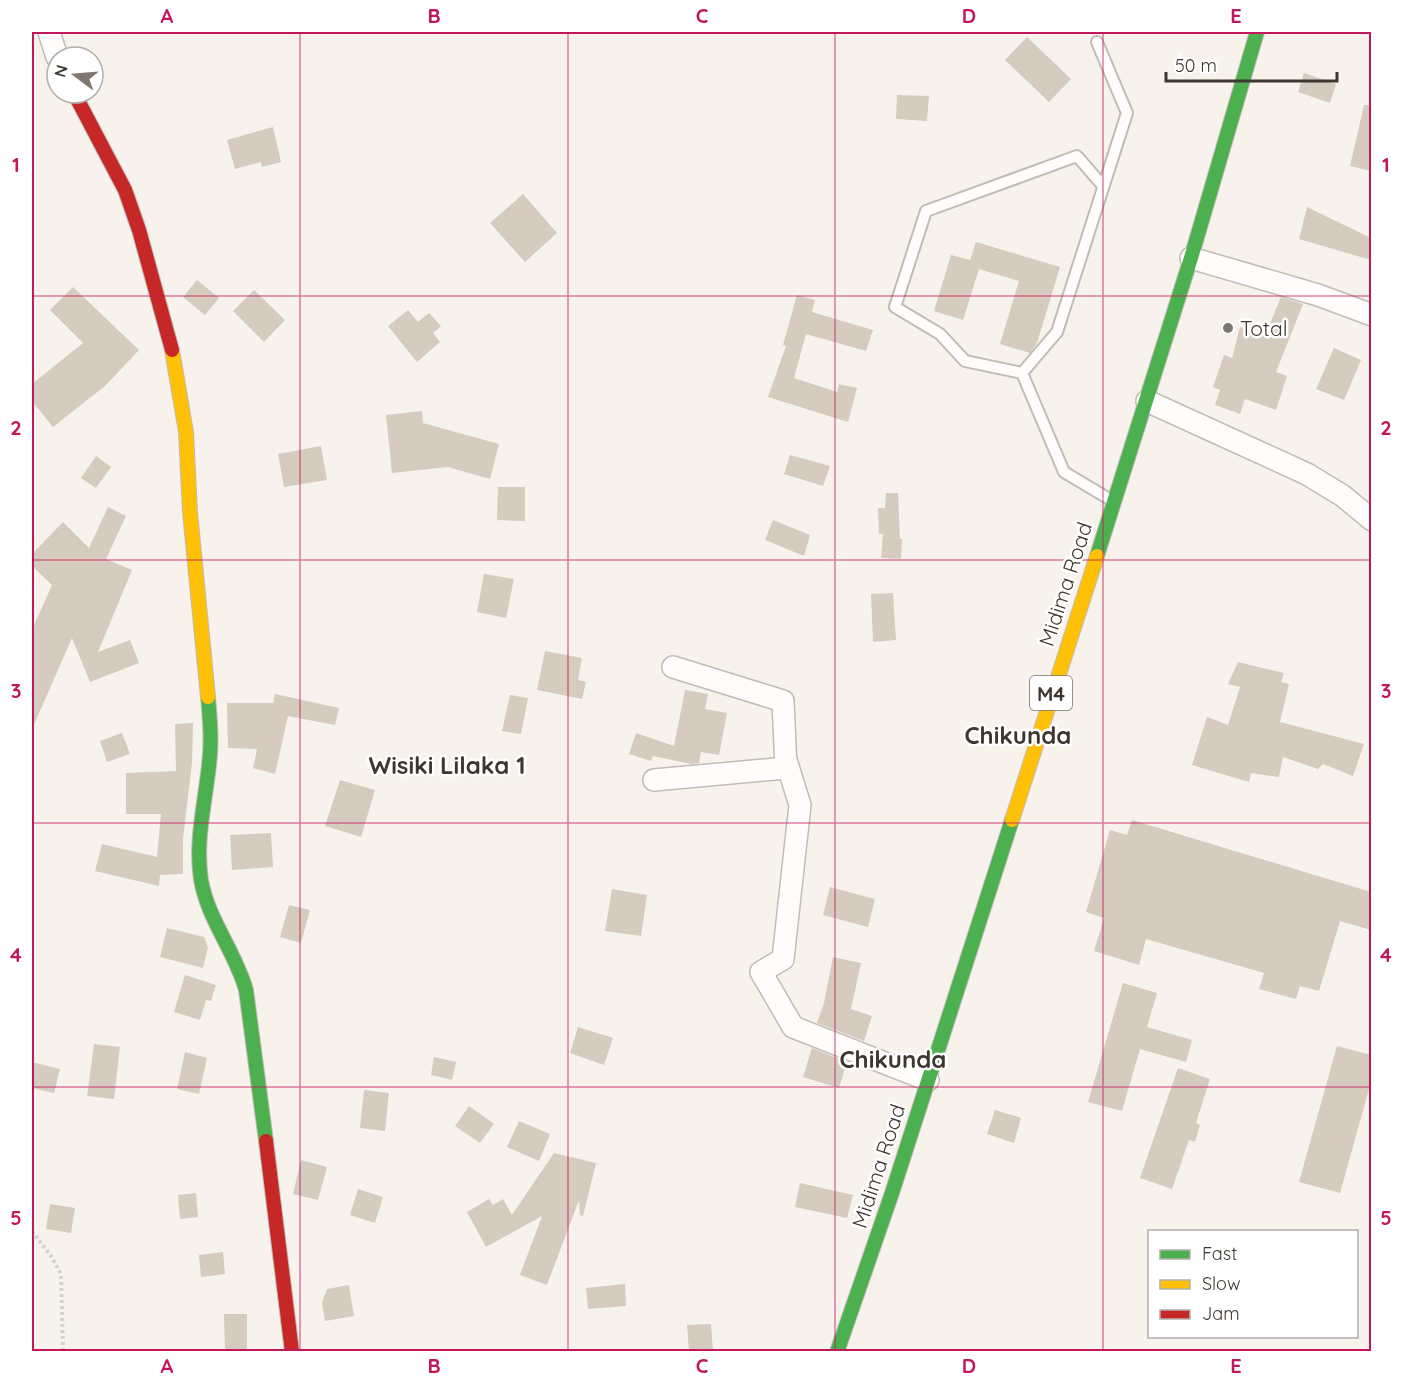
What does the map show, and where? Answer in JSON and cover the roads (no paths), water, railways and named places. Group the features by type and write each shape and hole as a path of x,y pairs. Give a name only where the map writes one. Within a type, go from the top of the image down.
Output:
{"main road":[{"name":"Midima Road","path":"837,1352 928,1080 1147,401 1257,32"},
{"path":"80,105 120,180 132,210 156,287 178,378 186,432 190,512 211,727 212,749 200,848 201,879 213,916 244,983 250,1010 292,1352"}],"street":[{"path":"1191,258 1318,296 1371,315"},
{"path":"1147,401 1307,474 1343,496 1371,520"},
{"path":"654,780 786,768 783,701 673,667"},
{"path":"786,760 800,805 786,935 783,959 762,972 793,1027 928,1080"}],"lane":[{"path":"1022,373 1057,332 1127,113 1097,42"},
{"path":"1022,373 965,361 940,334 895,308 926,211 1077,156 1103,186"},
{"path":"1022,373 1064,472 1114,501"}],"place":[{"name":"Total","path":"1228,328"}],"district":[{"name":"Chikunda","path":"1018,735"},
{"name":"Wisiki Lilaka 1","path":"447,765"},
{"name":"Chikunda","path":"893,1059"}]}
